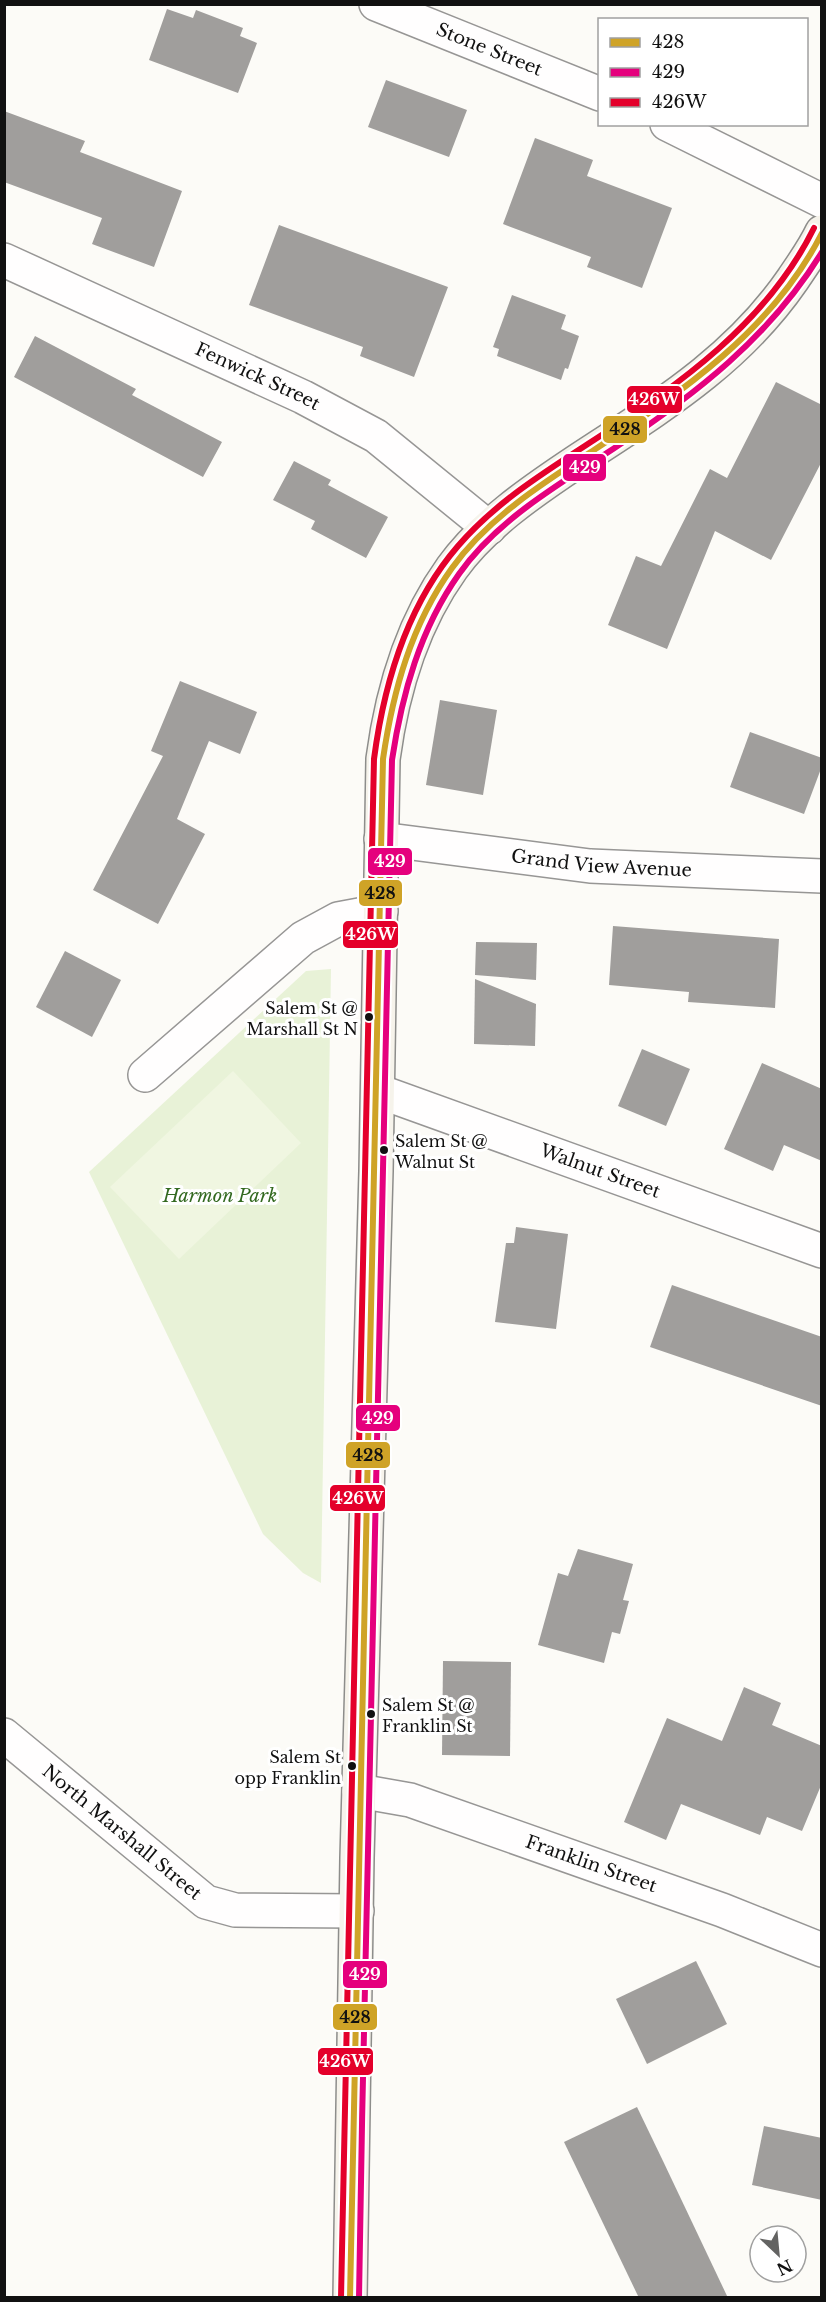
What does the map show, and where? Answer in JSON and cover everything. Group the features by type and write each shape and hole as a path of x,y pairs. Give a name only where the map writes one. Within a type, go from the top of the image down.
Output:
{"main road":[{"path":"350,2298 359,1791 378,1091 381,839 383,759 387,729 402,667 423,615 453,567 489,528 538,487 681,392 726,356 776,303 822,232"}],"street":[{"name":"Stone Street","path":"376,4 598,93"},
{"path":"671,126 822,201"},
{"name":"Fenwick Street","path":"4,260 303,397 376,436 489,528"},
{"name":"Grand View Avenue","path":"381,839 590,866 822,876"},
{"path":"146,1075 303,938 338,919 381,911"},
{"name":"Walnut Street","path":"378,1091 822,1251"},
{"name":"North Marshall Street","path":"4,1735 206,1902 236,1910 357,1911"},
{"name":"Franklin Street","path":"359,1791 410,1800 722,1910 822,1950"}],"green space":[{"name":"Harmon Park","path":"331,969 321,1583 303,1573 263,1534 89,1172 306,971"},
{"path":"233,1071 301,1143 179,1259 110,1187"}],"building":[{"path":"167,9 193,18 196,10 243,28 240,36 257,43 238,93 149,60"},
{"path":"386,80 467,110 449,157 368,127"},
{"path":"4,111 85,141 80,152 182,191 154,267 92,244 102,218 4,182"},
{"path":"535,138 593,160 587,176 672,208 642,288 587,267 591,257 503,224"},
{"path":"279,225 448,287 414,377 360,356 363,347 249,305"},
{"path":"512,295 566,315 561,329 579,336 568,369 565,368 561,380 497,356 499,349 493,347"},
{"path":"35,336 136,389 132,395 222,442 203,477 14,377"},
{"path":"776,382 822,405 822,461 771,560 715,531 667,649 608,625 636,556 661,566 710,469 727,478"},
{"path":"294,461 331,480 328,485 388,517 366,558 311,529 315,521 273,500"},
{"path":"180,681 257,712 240,754 209,741 177,819 205,834 158,924 93,890 163,756 151,751"},
{"path":"440,700 497,710 483,795 426,785"},
{"path":"750,732 822,758 822,766 804,814 730,787"},
{"path":"613,926 779,939 775,1008 688,1002 689,992 609,985"},
{"path":"476,942 537,943 536,980 475,975"},
{"path":"65,951 121,980 92,1037 36,1007"},
{"path":"475,979 536,1004 535,1046 474,1044"},
{"path":"642,1049 690,1069 666,1126 618,1106"},
{"path":"762,1063 822,1089 822,1161 784,1145 773,1171 724,1149"},
{"path":"516,1227 568,1234 556,1329 495,1322 506,1243 514,1243"},
{"path":"672,1285 822,1337 822,1406 650,1347"},
{"path":"578,1549 633,1564 623,1600 629,1601 620,1634 612,1632 604,1663 538,1645 558,1573 568,1576"},
{"path":"443,1661 511,1662 510,1756 442,1755"},
{"path":"744,1687 781,1703 772,1725 822,1746 822,1783 802,1831 767,1817 760,1835 681,1804 666,1840 624,1822 667,1718 722,1741"},
{"path":"696,1961 727,2024 647,2064 616,1999"},
{"path":"637,2107 728,2298 639,2298 564,2142"},
{"path":"764,2126 822,2138 822,2200 752,2185"}],"transit line":[{"name":"426W","path":"341,2298 374,759 384,702 412,619 440,569 458,546 489,515 522,488 658,397 719,349 772,293 795,262 814,228"},
{"name":"428","path":"350,2298 383,759 392,708 406,659 425,612 466,550 499,517 517,503 660,405 723,356 778,300 802,268 822,233"},
{"name":"429","path":"359,2298 392,760 401,711 415,663 433,617 445,595 474,555 510,520 550,490 643,429 729,362 779,311 822,252"}],"place":[{"name":"Salem St @ Marshall St N","path":"369,1017"},
{"name":"Salem St @ Walnut St","path":"384,1150"},
{"name":"Salem St @ Franklin St","path":"371,1714"},
{"name":"Salem St opp Franklin","path":"352,1766"}]}
